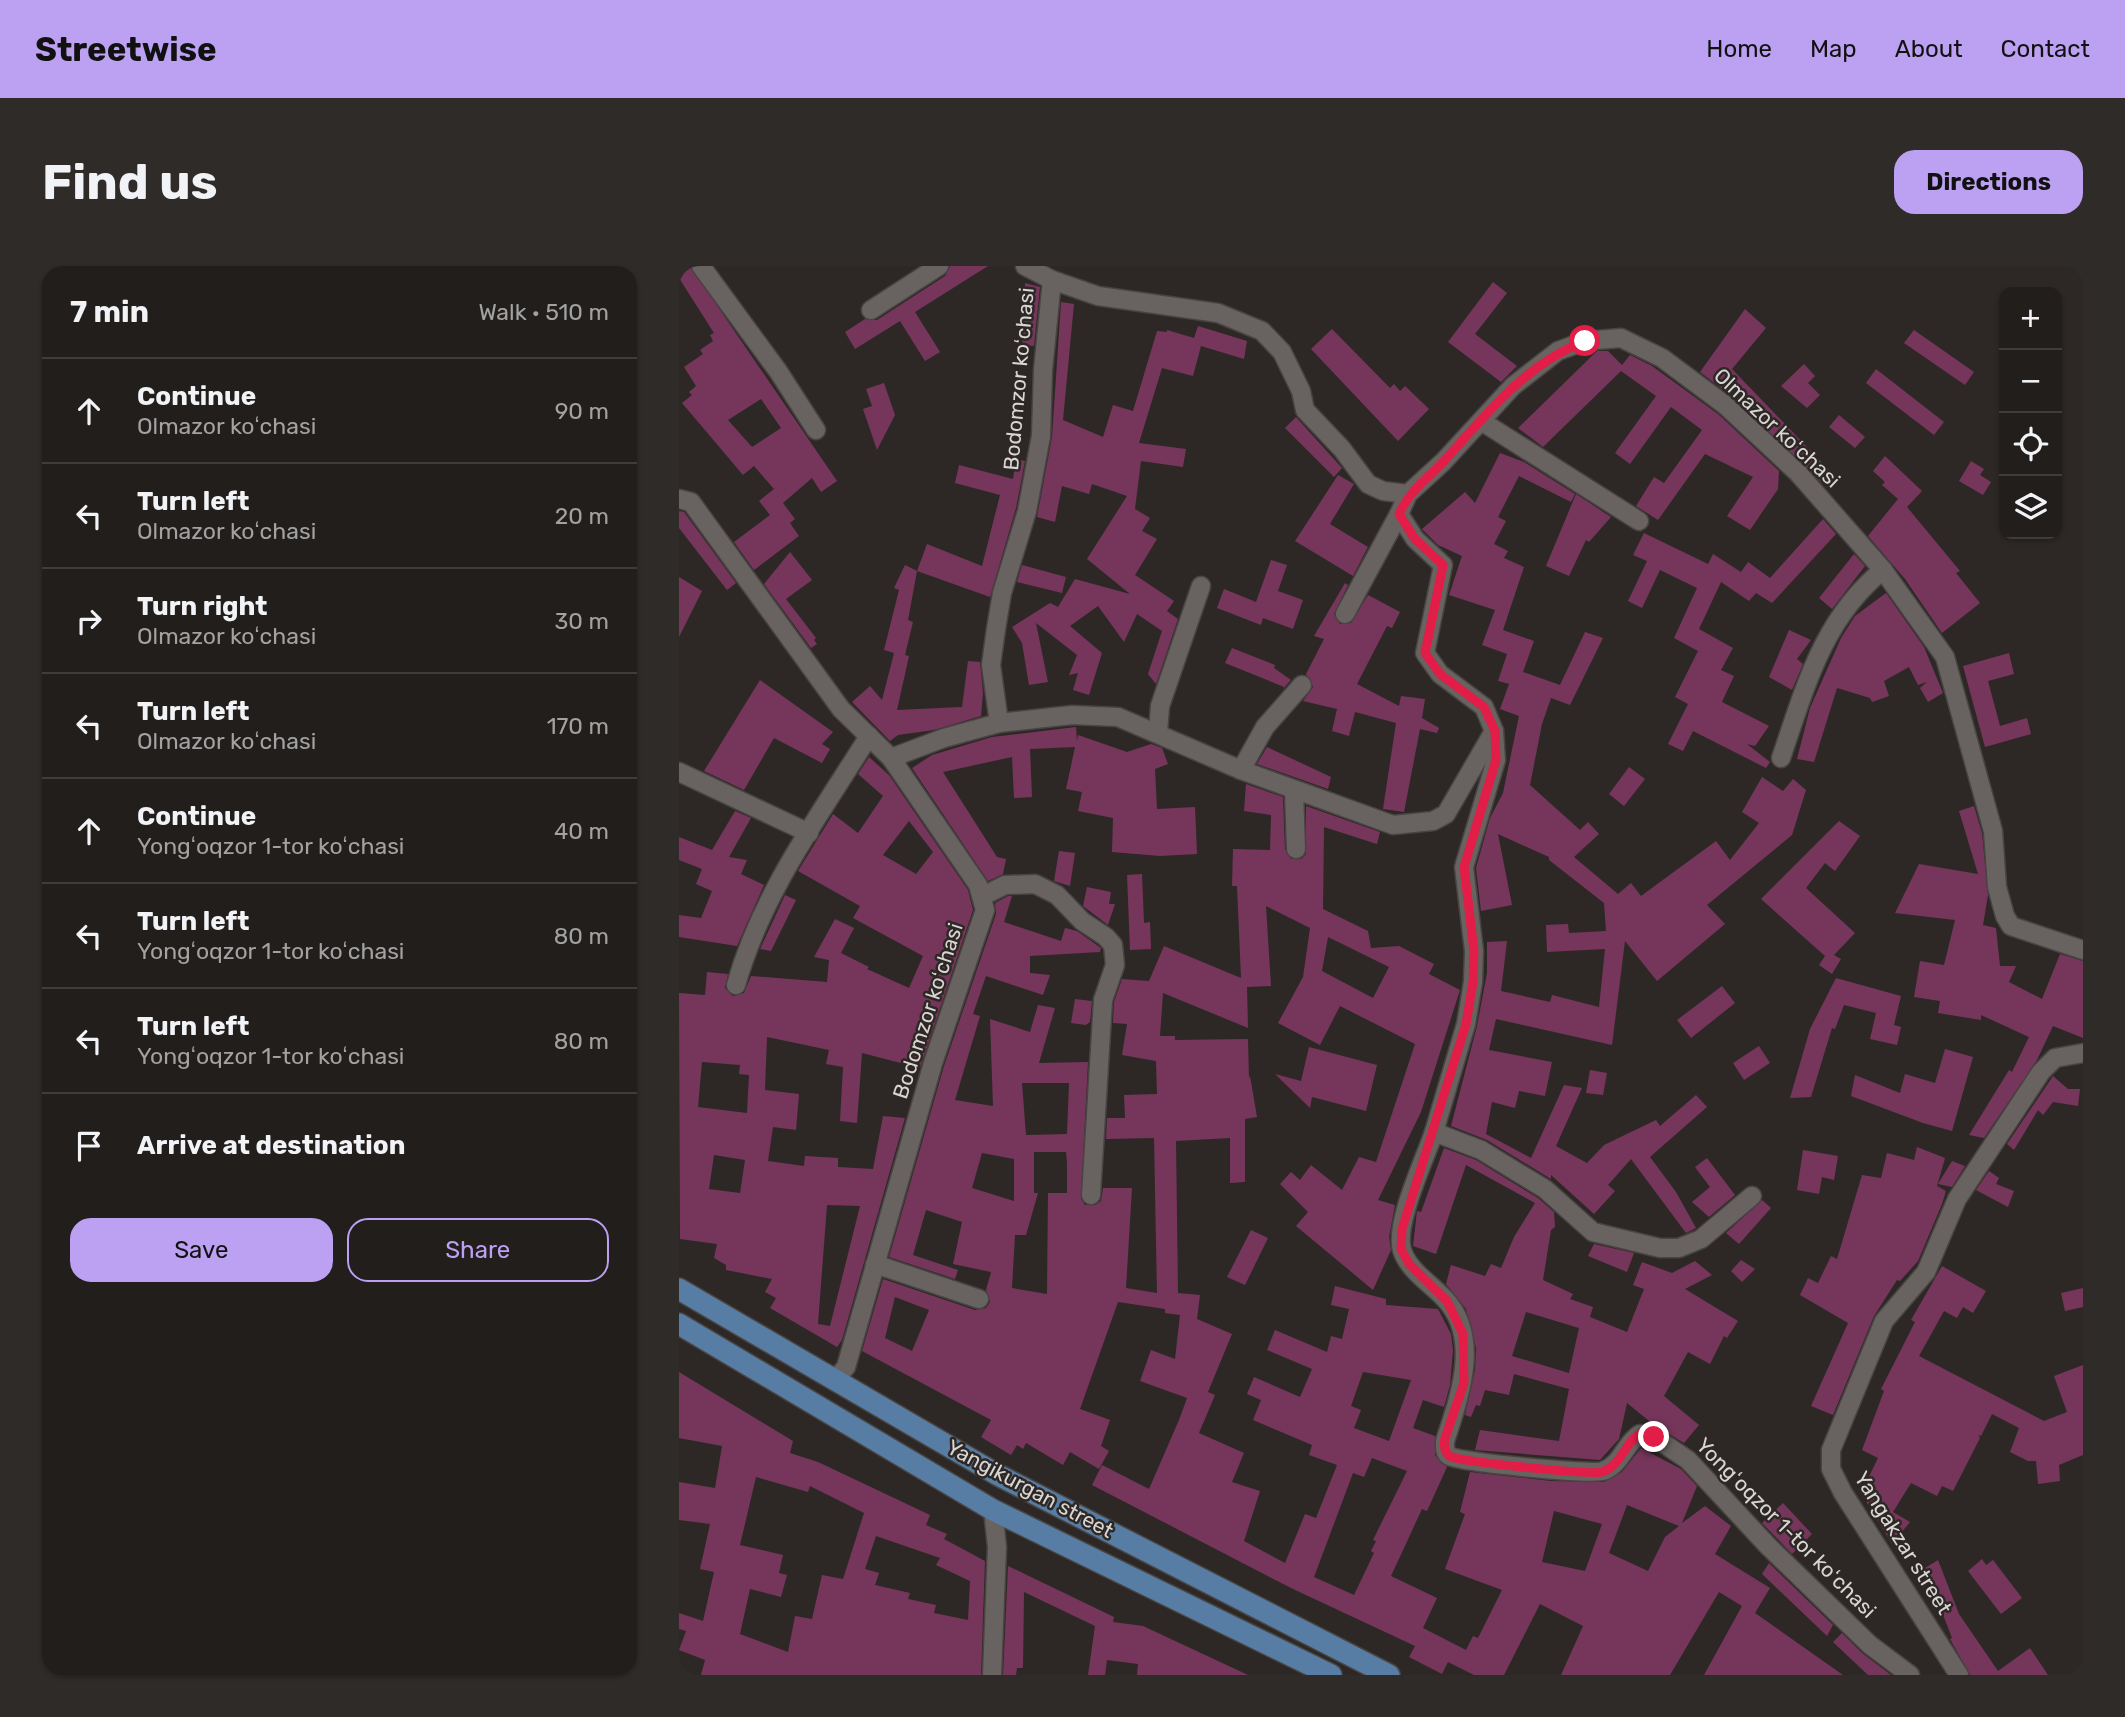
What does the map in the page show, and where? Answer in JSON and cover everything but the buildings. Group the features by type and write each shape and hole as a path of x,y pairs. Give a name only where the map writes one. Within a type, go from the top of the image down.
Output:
{"main road":[{"name":"Yangikurgan street","path":"679,1289 998,1475 1389,1675"},
{"name":"Yangikurgan street","path":"679,1324 993,1510 1318,1672"}],"street":[{"path":"701,266 779,371 816,430"},
{"path":"871,310 939,266"},
{"name":"Bodomzor koʻchasi","path":"999,723 992,665 996,629 1002,593 1027,511 1041,436 1043,370 1052,280 1025,266"},
{"path":"1052,280 1098,296 1218,313 1262,331 1282,352 1301,391 1305,410 1342,449 1368,484 1383,491 1408,494"},
{"name":"Olmazor koʻchasi","path":"1345,614 1408,494 1513,386 1558,351 1585,341 1621,338 1662,358 1725,405 1798,473 1883,570 1945,657 1993,831 1997,887 2005,916 2011,926 2083,950"},
{"path":"1481,421 1639,521"},
{"path":"679,499 691,502 841,709 891,758 971,874 983,896 1005,885 1035,884 1057,895 1082,922 1106,936 1113,945 1115,965 1103,1000 1091,1195"},
{"path":"1399,514 1415,539 1443,565 1425,653 1440,674 1484,707 1495,731 1496,760 1464,867 1474,951 1473,982 1466,1024 1434,1132 1481,1150 1545,1189 1593,1232 1660,1248 1679,1248 1701,1240 1752,1196"},
{"path":"1781,758 1811,671 1833,624 1868,582 1883,570"},
{"path":"1158,732 1160,706 1201,586"},
{"path":"1241,770 1265,727 1302,685"},
{"path":"891,758 944,738 999,723 1073,715 1118,717 1294,791 1393,825 1433,821 1446,814 1495,731"},
{"path":"736,985 753,935 784,870 869,736"},
{"path":"679,772 809,833"},
{"path":"1294,791 1296,849"},
{"name":"Bodomzor koʻchasi","path":"834,1381 846,1367 933,1063 985,910 983,896"},
{"name":"Yangakzar street","path":"1959,1675 1843,1493 1831,1469 1831,1450 1885,1321 1926,1272 1957,1199 2041,1072 2055,1058 2083,1053"},
{"name":"Yongʻoqzor 1-tor koʻchasi","path":"1434,1132 1408,1205 1401,1249 1409,1264 1447,1301 1463,1334 1464,1383 1444,1441 1449,1456 1476,1463 1535,1466 1587,1474 1601,1472 1614,1465 1640,1434 1654,1437 1688,1460 1768,1546 1870,1645 1910,1675"},
{"path":"875,1264 979,1299"},
{"path":"992,1675 997,1547 993,1510"}],"route":[{"path":"1585,341 1558,351 1513,386 1443,463 1408,494 1399,514 1415,539 1443,565 1425,653 1440,674 1484,707 1495,731 1496,760 1464,867 1474,951 1473,982 1466,1024 1434,1132 1408,1205 1402,1229 1401,1249 1409,1264 1447,1301 1463,1334 1464,1383 1444,1441 1449,1456 1476,1463 1535,1466 1587,1474 1601,1472 1614,1465 1640,1434 1654,1437"}]}
